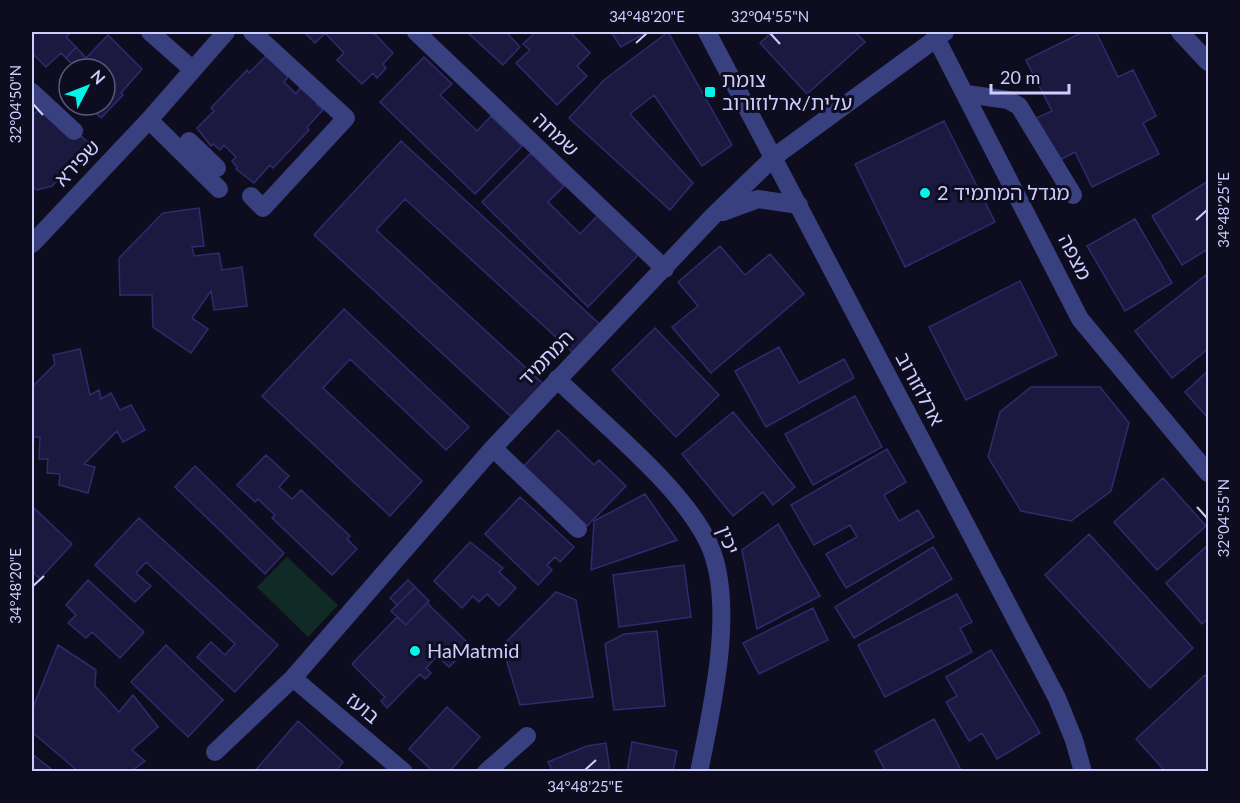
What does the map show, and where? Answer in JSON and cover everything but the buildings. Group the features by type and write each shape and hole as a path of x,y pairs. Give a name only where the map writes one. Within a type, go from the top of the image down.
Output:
{"street":[{"path":"150,32 192,69"},
{"name":"שפירא","path":"35,234 153,116 226,32"},
{"path":"251,196 263,208 346,118 252,32"},
{"name":"שמחה","path":"416,32 665,269"},
{"name":"ארלוזורוב","path":"706,32 1057,698 1074,740 1083,771"},
{"path":"1180,32 1199,39 1209,62"},
{"name":"המתמיד","path":"215,752 293,678 493,447 713,216 774,158 940,35"},
{"name":"מצפה","path":"940,35 967,94 1080,319 1209,473"},
{"path":"32,92 74,130"},
{"path":"967,94 1008,100 1019,106 1073,195"},
{"path":"153,116 219,189"},
{"path":"153,116 217,168"},
{"path":"187,155 186,166 192,179"},
{"path":"713,216 758,199 799,205"},
{"name":"יכין","path":"557,379 663,481 690,512 709,544 722,597 721,644 699,771"},
{"path":"493,447 578,529"},
{"name":"בועז","path":"293,678 404,771"},
{"path":"486,771 527,736"}],"green space":[{"path":"287,557 338,605 308,637 257,587"}],"place":[{"name":"צומת עלית/ארלוזורוב","path":"710,92"},
{"name":"מגדל המתמיד 2","path":"925,193"},
{"name":"HaMatmid","path":"415,651"}]}
